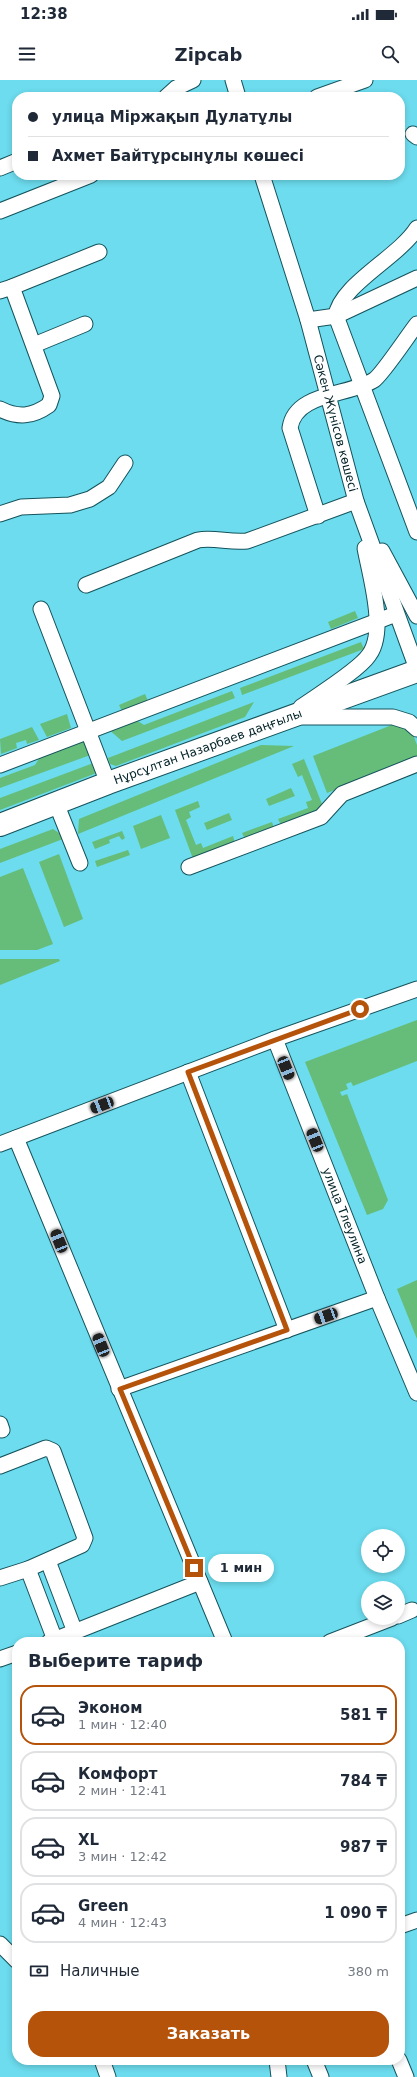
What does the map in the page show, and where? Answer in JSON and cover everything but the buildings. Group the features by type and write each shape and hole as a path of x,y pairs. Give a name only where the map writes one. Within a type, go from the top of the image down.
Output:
{"highway":[{"name":"Нұрсұлтан Назарбаев даңғылы","path":"0,825 108,783 417,670"}],"street":[{"path":"233,80 237,92"},
{"path":"331,92 365,80"},
{"path":"173,92 187,81"},
{"path":"0,168 12,163"},
{"path":"0,211 78,180"},
{"name":"Сәкен Жүнісов көшесі","path":"264,180 308,320 357,503 417,670"},
{"path":"417,228 397,251 352,288 338,306 336,316 417,532"},
{"path":"0,409 12,415 25,416 44,409 52,401 51,391 34,345 6,289 99,252"},
{"path":"308,320 336,316 417,278"},
{"path":"34,345 85,324"},
{"path":"318,516 290,428 291,419 303,406 327,395 374,380 417,324"},
{"path":"0,514 21,507 70,505 90,500 109,487 126,463"},
{"path":"86,585 198,540 207,538 237,542 247,541 357,503"},
{"path":"357,503 417,616"},
{"path":"288,717 364,660 376,643 378,621 357,503"},
{"path":"42,609 108,783"},
{"path":"0,765 396,614"},
{"path":"288,717 393,716 409,722 417,729"},
{"path":"189,867 321,817 336,799 346,792 417,764"},
{"path":"56,803 80,863"},
{"path":"0,1144 275,1039 417,989"},
{"name":"улица Тлеулина","path":"275,1039 377,1298 417,1392"},
{"path":"188,1072 287,1330"},
{"path":"16,1138 223,1637"},
{"path":"120,1389 377,1298"},
{"path":"0,1466 46,1448 53,1451 85,1538 82,1545 48,1561 0,1578"},
{"path":"48,1561 75,1632"},
{"path":"28,1569 51,1637"},
{"path":"62,1637 200,1582"},
{"path":"343,1637 374,1625"},
{"path":"0,1659 12,1655"},
{"path":"405,1924 417,1920"},
{"path":"0,1944 12,1956"},
{"path":"104,2065 108,2077"},
{"path":"278,2065 279,2077"},
{"path":"316,2065 321,2077"},
{"path":"401,2065 406,2077"}],"green space":[{"path":"355,611 358,618 331,629 328,622"},
{"path":"361,642 364,649 242,695 240,688"},
{"path":"232,691 235,698 122,741 107,728 133,718 144,725"},
{"path":"145,694 148,701 122,711 119,705"},
{"path":"254,702 245,717 116,766 110,764 108,758"},
{"path":"67,714 71,728 47,737 40,724"},
{"path":"407,719 417,745 417,758 327,793 313,756"},
{"path":"32,727 39,740 27,744 26,740 16,743 17,748 1,754 0,739"},
{"path":"80,740 90,746 93,754 0,788 0,778 35,765 42,754"},
{"path":"261,745 294,746 78,834 79,819"},
{"path":"304,759 324,809 281,825 278,819 308,808 306,802 312,800 302,775 298,777 292,764"},
{"path":"96,762 98,772 94,774 0,810 0,798"},
{"path":"291,788 295,796 269,806 266,799"},
{"path":"198,801 200,807 189,812 191,817 186,820 196,845 201,843 203,848 233,836 235,843 193,859 175,810"},
{"path":"229,813 232,820 207,830 204,823"},
{"path":"161,815 170,838 141,849 133,826"},
{"path":"272,822 274,828 245,839 242,833"},
{"path":"53,829 59,833 63,839 0,863 0,849"},
{"path":"122,831 125,838 122,840 119,836 109,840 110,843 95,849 92,842"},
{"path":"128,850 130,855 97,867 95,861"},
{"path":"59,854 83,919 64,927 39,862"},
{"path":"23,868 53,944 37,950 0,950 0,877"},
{"path":"0,959 59,959 60,961 0,985"},
{"path":"417,1020 417,1061 353,1086 351,1082 346,1084 348,1089 340,1092 342,1096 347,1094 388,1200 383,1209 367,1215 305,1062"},
{"path":"417,1280 417,1339 397,1289"}],"route":[{"path":"194,1568 120,1389 287,1330 188,1072 360,1009"}]}
